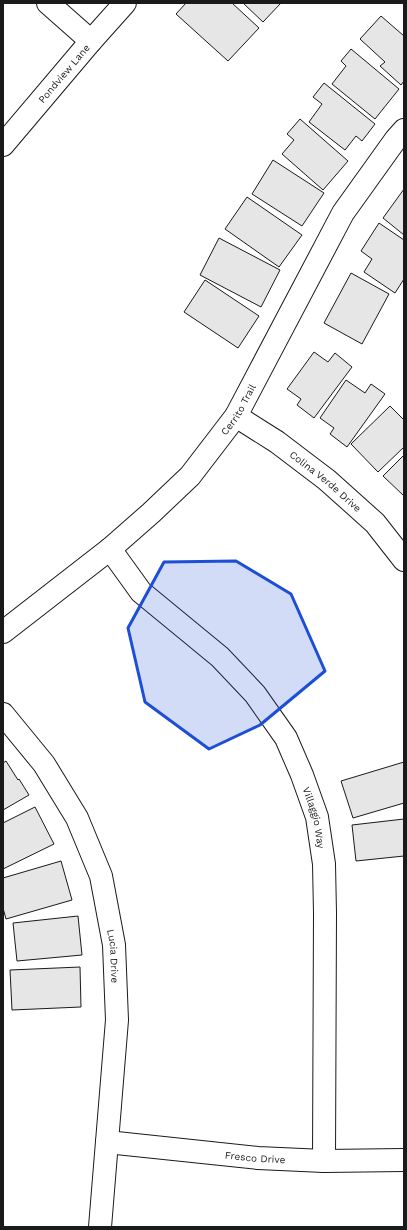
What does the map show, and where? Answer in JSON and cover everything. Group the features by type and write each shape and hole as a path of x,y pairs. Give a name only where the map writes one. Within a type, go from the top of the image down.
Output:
{"street":[{"path":"48,3 91,41"},
{"name":"Pondview Lane","path":"3,146 91,41 125,3"},
{"name":"Cerrito Trail","path":"3,632 110,549 190,476 236,416 343,213 404,130"},
{"name":"Colina Verde Drive","path":"236,416 277,442 327,480 375,523 404,560"},
{"name":"Villaggio Way","path":"110,549 141,592 220,657 255,694 286,738 302,775 317,817 324,864 324,1161"},
{"name":"Lucia Drive","path":"3,714 44,764 77,818 101,876 114,945 117,1020 100,1227"},
{"name":"Fresco Drive","path":"107,1142 258,1158 324,1161 404,1160"}],"highlighted area":[{"path":"236,561 291,594 325,671 260,725 209,749 145,702 128,628 164,562"}],"building":[{"path":"186,3 232,3 259,28 228,61 176,14"},
{"path":"243,3 281,3 263,22"},
{"path":"381,16 404,36 404,81 401,85 380,66 385,62 360,39"},
{"path":"351,49 399,89 375,119 332,84 346,66 341,61"},
{"path":"324,83 375,124 362,141 356,136 345,150 309,122 322,104 313,97"},
{"path":"300,119 348,161 323,190 282,154 294,140 287,134"},
{"path":"273,160 324,193 302,226 252,194"},
{"path":"404,189 404,235 383,218"},
{"path":"247,197 302,235 279,267 225,229"},
{"path":"379,223 404,240 404,279 395,293 364,272 372,259 361,251"},
{"path":"219,238 280,270 261,307 200,275"},
{"path":"351,273 389,294 362,344 324,323"},
{"path":"205,280 259,316 238,348 184,312"},
{"path":"314,352 328,362 335,353 352,367 314,418 297,405 301,399 287,389"},
{"path":"346,380 365,393 371,384 385,394 347,447 330,434 334,428 320,418"},
{"path":"390,406 404,420 404,447 378,472 351,444"},
{"path":"404,455 404,496 383,476"},
{"path":"6,761 29,795 3,810 3,763"},
{"path":"404,762 404,803 353,818 341,781"},
{"path":"35,807 54,844 3,869 3,823"},
{"path":"404,819 404,856 356,861 352,825"},
{"path":"61,861 72,900 6,919 3,908 3,878"},
{"path":"78,916 82,955 17,961 13,923"},
{"path":"80,967 81,1007 12,1010 10,970"}]}
